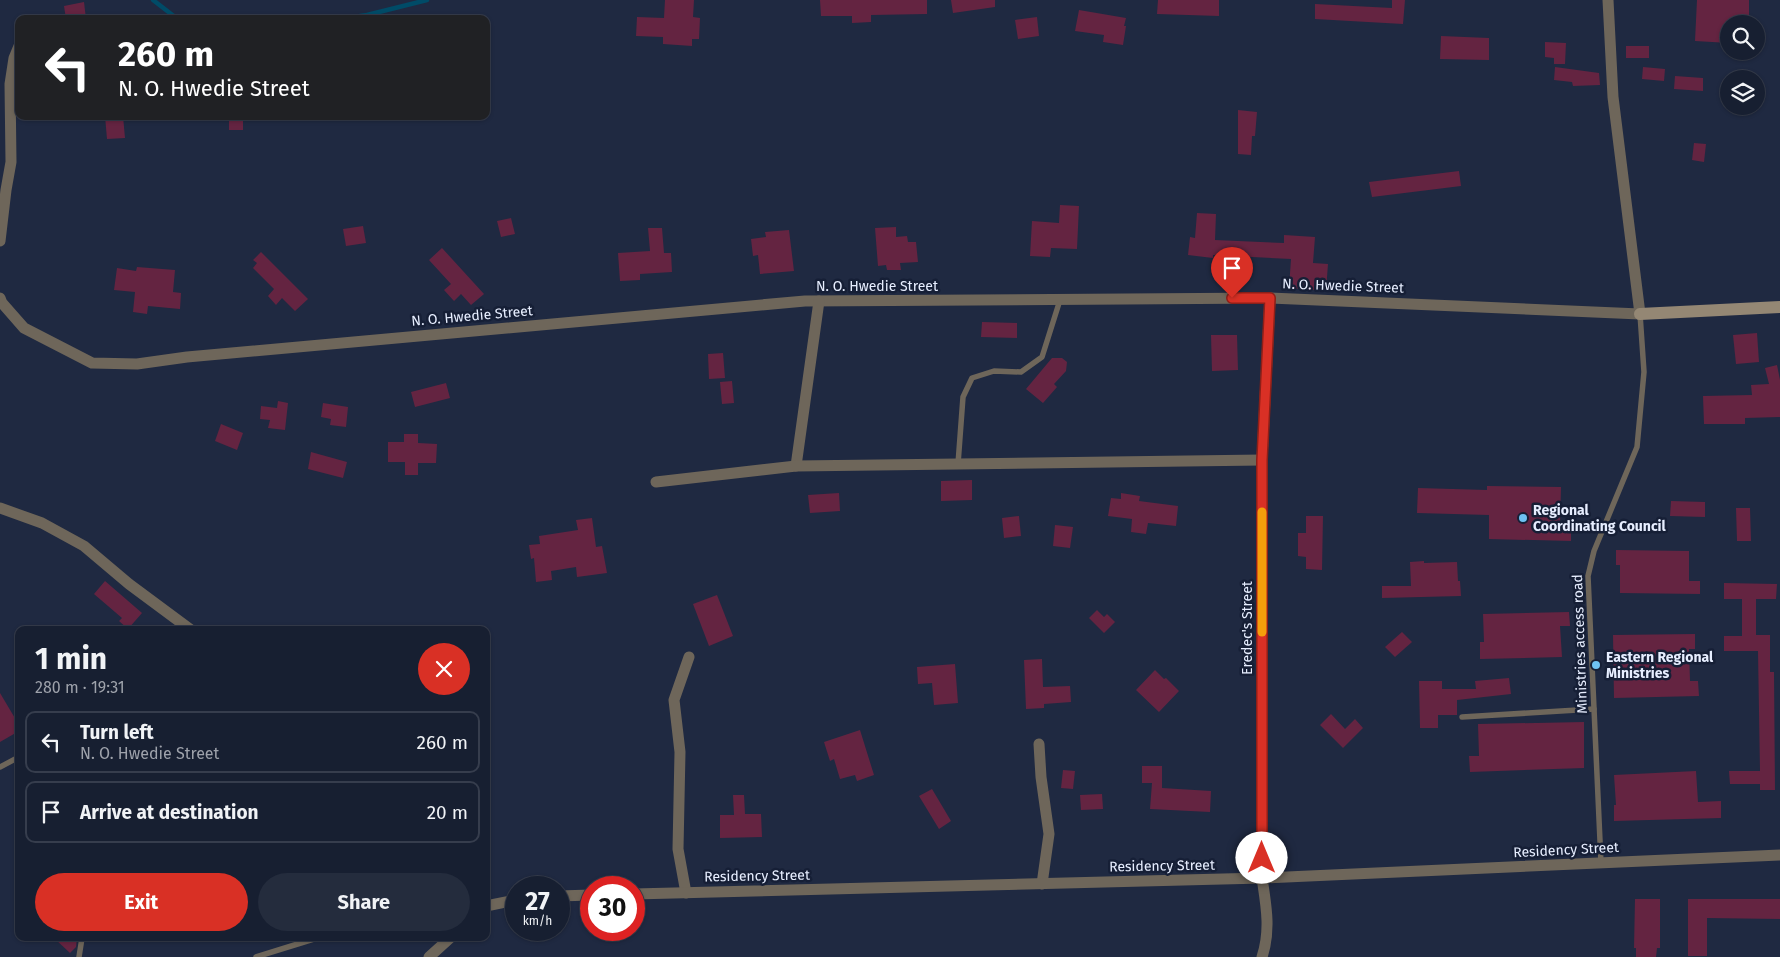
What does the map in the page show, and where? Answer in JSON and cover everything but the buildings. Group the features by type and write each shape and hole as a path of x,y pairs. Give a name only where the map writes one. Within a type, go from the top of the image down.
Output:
{"street":[{"path":"1608,0 1613,97 1640,314"},
{"path":"0,242 3,191 11,162 10,84 15,56"},
{"name":"N. O. Hwedie Street","path":"0,298 2,303 24,328 55,346 92,363 137,364 187,357 819,301 1270,298 1640,314 1780,307"},
{"name":"Eredec's Street","path":"1262,957 1265,949 1268,917 1262,878 1262,460 1270,298"},
{"path":"796,466 819,301"},
{"path":"656,482 796,466 1262,460"},
{"path":"0,508 42,523 84,546 129,584 186,626"},
{"path":"686,893 678,848 680,752 674,700 688,657"},
{"path":"1039,744 1049,834 1042,884"},
{"name":"Residency Street","path":"645,894 1262,878 1780,855"},
{"path":"490,905 505,902"},
{"path":"429,957 447,941"}],"lane":[{"path":"958,464 963,397 972,378 994,371 1021,372 1042,357 1060,300"},
{"name":"Ministries access road","path":"1601,863 1588,576 1594,551 1637,447 1644,372 1640,314"},
{"path":"1462,717 1594,709"},
{"path":"0,767 15,759"},
{"path":"79,957 82,941"},
{"path":"256,957 307,941"}],"waterway":[{"path":"153,0 172,15"},
{"path":"367,15 427,0"}],"slow traffic":[{"path":"1262,512 1262,632"}],"place":[{"name":"Regional Coordinating Council","path":"1523,518"},
{"name":"Eastern Regional Ministries","path":"1596,665"}],"route":[{"path":"1232,298 1270,298 1262,460 1262,858"}]}
